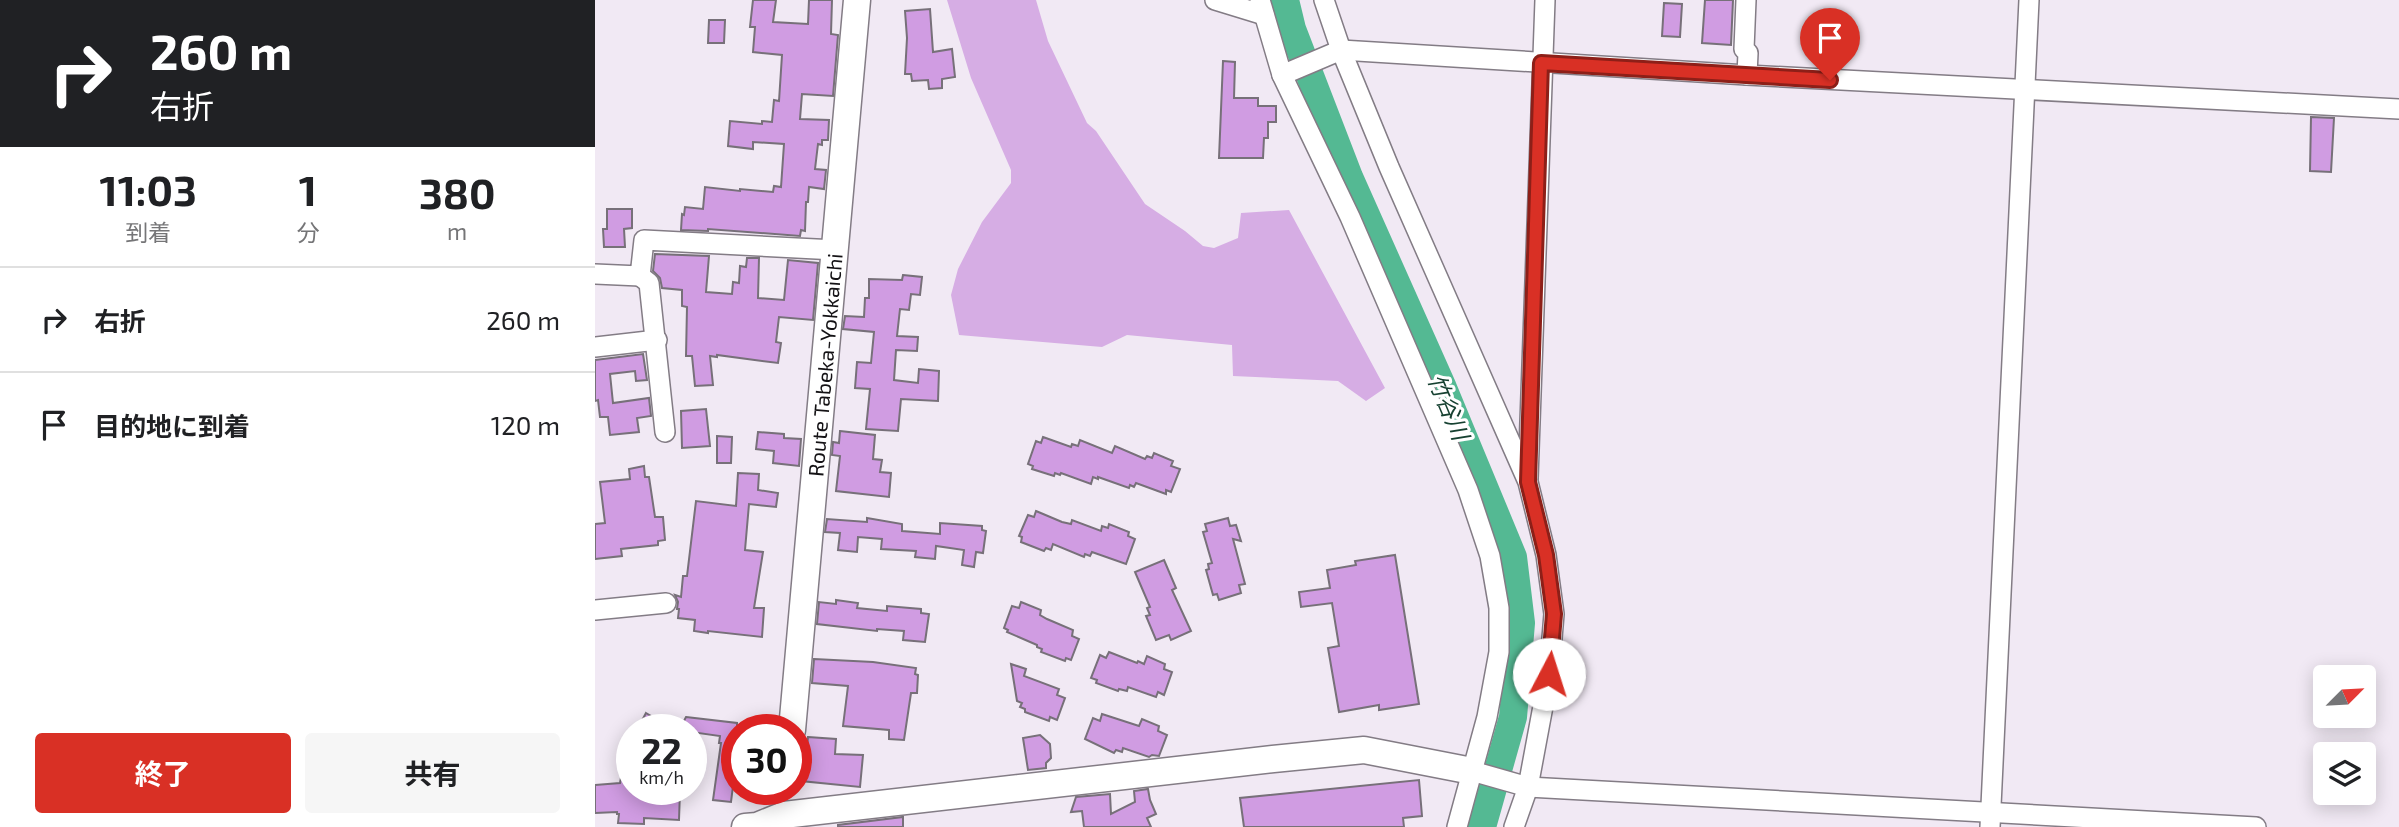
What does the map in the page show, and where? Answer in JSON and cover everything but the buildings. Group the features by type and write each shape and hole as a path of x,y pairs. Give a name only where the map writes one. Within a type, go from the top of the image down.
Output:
{"street":[{"name":"Route Tabeka-Yokkaichi","path":"793,714 857,0"},
{"path":"1215,0 1262,8 1286,73 1468,490 1490,556 1499,608 1499,652 1476,772 1457,827"},
{"path":"1324,0 1341,50 1469,352 1528,482 1546,555 1554,614 1549,674 1514,827"},
{"path":"1528,482 1545,0"},
{"path":"1746,0 1744,49 1748,53 1747,75"},
{"path":"1990,820 2029,0"},
{"path":"1286,73 1341,50 1747,75 2399,109"},
{"path":"640,276 644,240 836,250"},
{"path":"595,274 640,276 649,283 665,432"},
{"path":"595,347 657,340"},
{"path":"595,610 666,603"},
{"path":"745,827 757,826 784,810 1364,750 1476,772 1523,786 1990,820 2256,827"}],"shaded area":[{"path":"947,0 1036,0 1048,41 1087,123 1096,131 1145,204 1203,246 1214,248 1238,238 1241,213 1289,210 1385,388 1366,401 1338,381 1233,376 1232,345 1127,335 1102,347 959,335 951,295 958,269 982,222 1011,183 1011,170 971,78"}],"waterway":[{"name":"竹谷川","path":"1285,0 1292,29 1349,177 1443,388 1513,557 1521,623 1513,717 1482,827"}],"route":[{"path":"1549,674 1554,614 1546,555 1528,482 1541,63 1830,80"}]}
